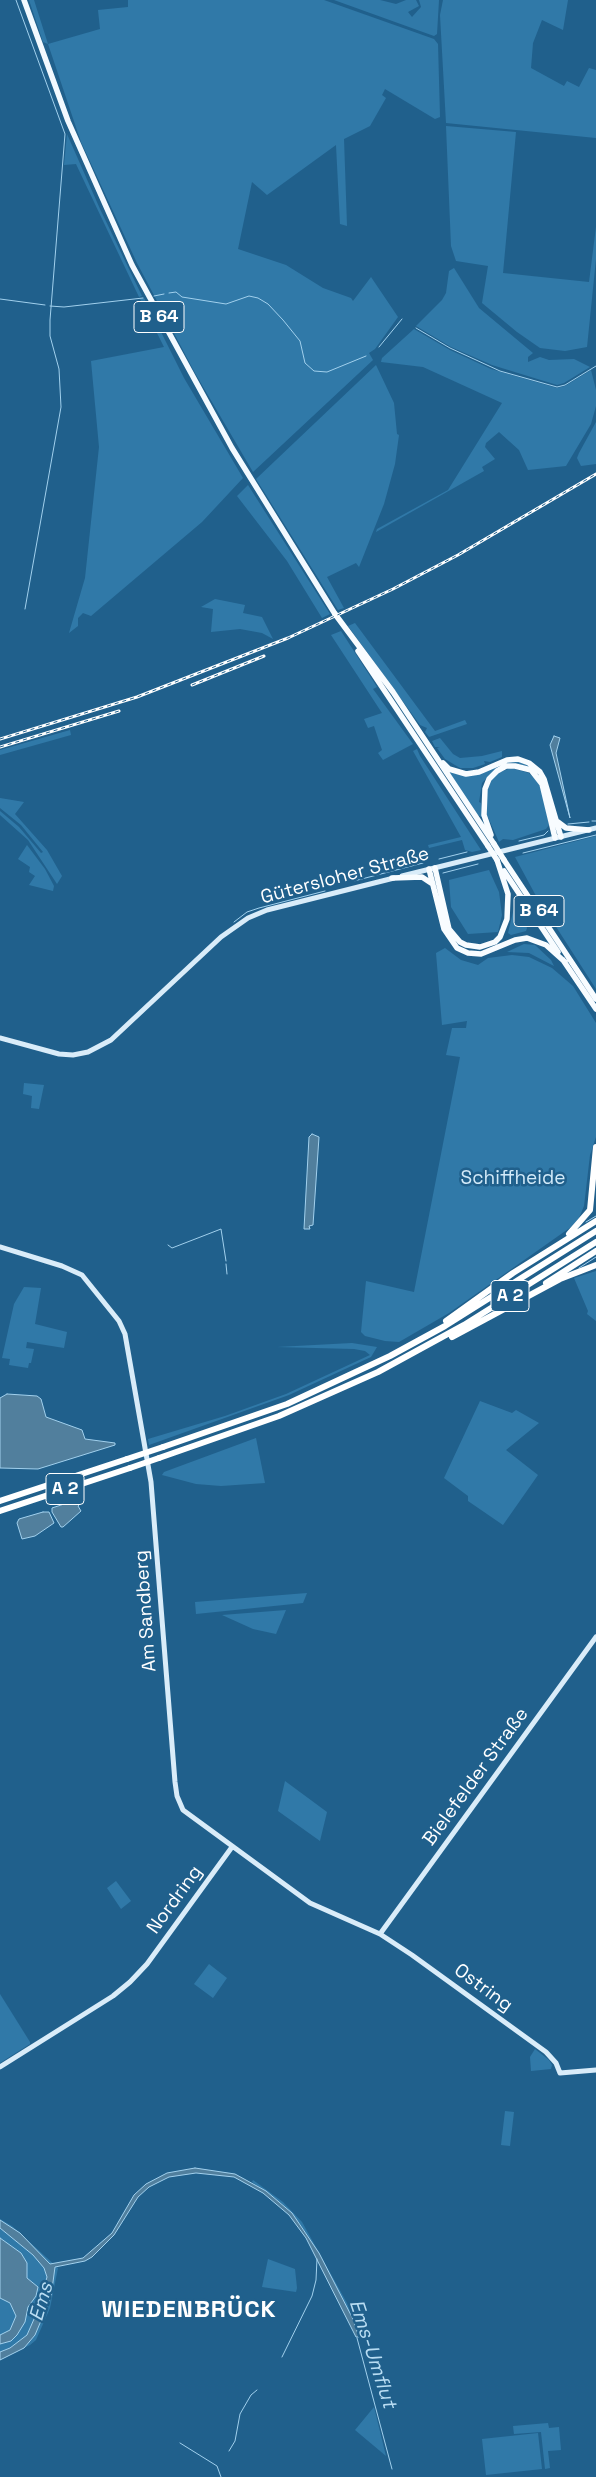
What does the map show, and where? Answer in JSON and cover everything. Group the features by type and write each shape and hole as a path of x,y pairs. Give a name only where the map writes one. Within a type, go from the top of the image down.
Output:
{"highway":[{"name":"B 64","path":"335,614 418,734 491,845 504,860 596,999"},
{"path":"429,751 450,769 466,774 479,772 507,760 529,763 540,772 544,779 556,820 558,838"},
{"path":"491,845 484,815 485,789 492,775 510,765 530,770 542,784 558,838"},
{"path":"556,820 566,828 589,830"},
{"name":"B 64","path":"491,845 497,860 596,1009"},
{"path":"432,868 449,929 466,946 480,947 495,942 500,937 507,919 508,894 497,860"},
{"path":"432,868 432,885 446,935 460,950 473,954 485,953 515,940 527,938 546,945 565,962"},
{"path":"392,878 422,877 432,885"},
{"path":"548,1251 575,1230 590,1210 596,1147"},
{"path":"430,1334 512,1273 596,1221"},
{"name":"A 2","path":"0,1501 228,1426 301,1398 366,1368 430,1334 596,1231"},
{"name":"A 2","path":"0,1511 159,1458 322,1399 424,1348 596,1242"},
{"path":"512,1305 596,1251"},
{"path":"424,1348 446,1340 560,1280 596,1265"}],"main road":[{"name":"B 64","path":"24,0 68,121 132,265 232,448 335,614"},
{"name":"Gütersloher Straße","path":"0,1038 59,1054 72,1055 88,1052 111,1040 221,937 248,918 268,910 596,828"},
{"name":"Am Sandberg","path":"0,1246 62,1266 82,1275 119,1321 128,1349 151,1482 177,1796 188,1816 232,1847"},
{"name":"Bielefelder Straße","path":"380,1934 596,1637"},
{"path":"232,1847 316,1906 380,1934"},
{"name":"Nordring","path":"0,2067 113,1996 130,1982 147,1964 232,1847"},
{"name":"Ostring","path":"380,1934 546,2052 556,2063 560,2073 596,2070"}],"green space":[{"path":"29,0 34,0 48,44 43,42"},
{"path":"128,0 324,0 434,39 438,44 440,117 435,119 385,89 382,95 386,98 370,126 344,139 347,226 340,224 336,145 267,195 252,182 238,249 286,265 323,288 351,298 353,301 371,277 398,317 375,349 369,353 373,360 253,472 195,373 137,263 81,142 48,44 100,29 98,10 128,7"},
{"path":"334,0 380,0 396,4 406,0 416,0 419,6 408,12 412,17 421,7 419,0 439,0 437,34 434,36"},
{"path":"443,0 568,0 563,30 542,20 533,43 531,68 564,86 567,81 579,87 589,68 596,70 596,138 446,123 440,15"},
{"path":"446,126 516,132 503,273 589,282 596,227 596,259 587,347 565,351 540,348 482,303 488,266 456,261 451,246"},
{"path":"67,134 100,209 142,296 139,297 76,164 64,165"},
{"path":"454,268 479,308 533,353 528,357 528,362 540,357 549,360 574,359 590,367 564,383 557,385 492,365 451,347 416,326 442,300 446,293 449,271"},
{"path":"144,298 184,378 243,478 202,522 91,616 83,613 78,618 78,626 69,633 85,578 99,447 91,361 164,347 140,299"},
{"path":"414,329 450,350 491,369 557,388 565,386 591,370 596,390 596,406 591,424 566,466 528,470 519,450 499,432 486,443 485,447 495,459 482,467 484,471 376,532 377,529 448,490 502,403 423,367 381,362 382,358"},
{"path":"376,365 394,403 397,434 399,435 395,464 384,504 359,567 356,563 327,577 344,608 338,610 256,479"},
{"path":"596,422 596,464 581,466 577,458"},
{"path":"248,485 330,614 322,618 287,561 237,496"},
{"path":"215,599 245,605 243,613 262,617 273,639 262,633 240,629 211,632 213,609 201,607"},
{"path":"355,623 435,731 465,720 467,724 429,737 425,732 427,728 420,725 348,626"},
{"path":"341,631 377,687 373,689 413,744 383,760 378,753 382,750 374,726 368,728 364,719 382,713 331,635"},
{"path":"70,730 71,735 0,755 0,750"},
{"path":"440,738 453,754 460,758 482,756 502,751 502,757 490,762 484,761 485,764 473,768 460,768 445,759 437,748 440,747 435,747 432,741"},
{"path":"417,749 481,850 472,852 465,850 462,840 429,848 428,845 461,837 413,751"},
{"path":"517,761 534,768 515,763 505,764 495,769 482,783 479,802 481,803 483,818 476,814 448,771 466,775 503,763"},
{"path":"511,768 529,773 538,782 542,791 549,825 546,829 513,840 503,839 499,842 487,815 487,790 491,780 498,773"},
{"path":"0,798 24,802 15,814 47,850 62,876 57,884 28,840 0,815 0,811 19,827 41,853 43,852 21,825 0,808"},
{"path":"596,836 596,989 535,894 515,857"},
{"path":"27,845 45,869 54,886 53,891 29,885 35,876 29,872 30,867 18,859"},
{"path":"489,870 499,892 502,915 498,932 468,934 451,907 449,880"},
{"path":"514,908 518,909 527,928 526,931 511,935 508,933"},
{"path":"524,944 535,945 551,960 554,966 529,953 507,952"},
{"name":"Schiffheide","path":"445,948 461,960 478,965 488,958 512,955 529,957 552,968 573,986 596,1023 596,1137 590,1155 584,1206 579,1218 571,1227 449,1313 399,1342 385,1341 365,1336 361,1332 366,1281 414,1292 460,1057 446,1055 452,1028 466,1028 467,1021 442,1025 436,953"},
{"path":"24,1083 44,1085 39,1109 31,1108 32,1096 23,1094"},
{"path":"596,1271 596,1321 587,1314 588,1311 574,1278"},
{"path":"24,1287 41,1288 35,1324 67,1332 64,1348 27,1342 26,1348 34,1349 28,1368 9,1365 10,1359 2,1358 14,1304"},
{"path":"352,1343 377,1347 371,1357 289,1395 149,1445 148,1439 225,1416 286,1394 370,1355 365,1351 354,1349 277,1347"},
{"path":"480,1401 512,1413 516,1410 539,1423 506,1450 538,1475 503,1525 468,1501 468,1496 444,1478"},
{"path":"256,1438 265,1483 221,1486 196,1484 162,1475 164,1472"},
{"path":"307,1593 303,1603 196,1614 195,1602"},
{"path":"286,1610 276,1634 253,1629 222,1615"},
{"path":"285,1781 327,1812 320,1841 278,1811"},
{"path":"116,1881 131,1901 121,1909 107,1888"},
{"path":"209,1964 227,1978 213,1998 194,1984"},
{"path":"0,1994 30,2044 0,2063"},
{"path":"535,2049 549,2060 552,2065 551,2069 531,2071 530,2057"},
{"path":"505,2111 514,2112 510,2146 501,2145"},
{"path":"253,2180 283,2202 302,2222 352,2312 360,2335 359,2337 353,2319 319,2253 299,2223 282,2204 252,2182"},
{"path":"0,2219 12,2226 58,2268 50,2308 36,2340 0,2360"},
{"path":"268,2259 295,2269 296,2292 262,2287"},
{"path":"374,2407 386,2456 355,2430"},
{"path":"548,2423 549,2428 559,2427 561,2450 548,2451 550,2468 545,2469 541,2432 514,2434 513,2426"},
{"path":"538,2433 542,2469 486,2475 482,2439"}],"water":[{"path":"554,736 560,738 556,753 570,818 550,745"},
{"path":"312,1134 319,1137 313,1225 309,1226 310,1229 304,1229 309,1137"},
{"path":"7,1394 37,1396 41,1399 46,1417 82,1430 85,1439 115,1443 115,1445 38,1469 0,1468 0,1398"},
{"path":"79,1499 82,1502 78,1506 81,1511 61,1527 52,1512 52,1508"},
{"path":"49,1512 54,1523 35,1536 22,1539 17,1523 19,1519"},
{"name":"Ems","path":"195,2168 235,2174 266,2191 292,2213 319,2253 353,2319 359,2337 356,2337 306,2238 289,2215 263,2193 234,2177 196,2173 169,2177 149,2187 138,2197 114,2235 92,2257 85,2261 55,2267 51,2297 35,2335 24,2348 0,2360 0,2352 10,2348 27,2335 38,2310 47,2277 44,2268 33,2255 0,2228 0,2220 20,2233 50,2264 83,2258 112,2233 134,2195 146,2184 167,2173"},
{"path":"0,2238 21,2253 27,2263 27,2278 38,2287 36,2296 28,2307 25,2322 17,2335 11,2341 0,2344 0,2335 10,2330 16,2316 10,2303 0,2298"}],"waterway":[{"path":"16,0 65,134 50,320 50,336 59,369 61,407 25,609"},
{"path":"169,293 176,292 182,297 226,304 249,296 258,298 268,304 300,341 305,363 314,371 327,372 366,356"},
{"path":"154,296 164,294"},
{"path":"50,306 64,307 143,298"},
{"path":"0,299 45,305"},
{"path":"379,347 402,319"},
{"path":"416,328 450,348 500,371 557,387 565,385 596,366"},
{"path":"568,824 589,822"},
{"path":"519,841 544,835 548,831"},
{"path":"523,853 596,835"},
{"path":"439,859 467,852"},
{"path":"354,881 423,863"},
{"path":"443,873 478,864"},
{"path":"234,922 247,912 325,891"},
{"path":"586,1222 596,1216"},
{"path":"168,1245 172,1248 221,1229 226,1261"},
{"path":"579,1268 596,1257"},
{"path":"226,1264 227,1274"},
{"path":"282,2357 312,2296 316,2280 317,2259"},
{"name":"Ems-Umflut","path":"357,2338 392,2469"},
{"path":"229,2451 235,2441 240,2414 251,2395 257,2390"},
{"path":"180,2443 217,2466 221,2477"}],"railway":[{"path":"0,739 137,697 288,638 393,589 458,555 596,474"},
{"path":"192,685 264,656"},
{"path":"0,747 119,711"}],"district":[{"name":"WIEDENBRÜCK","path":"189,2310"}]}
